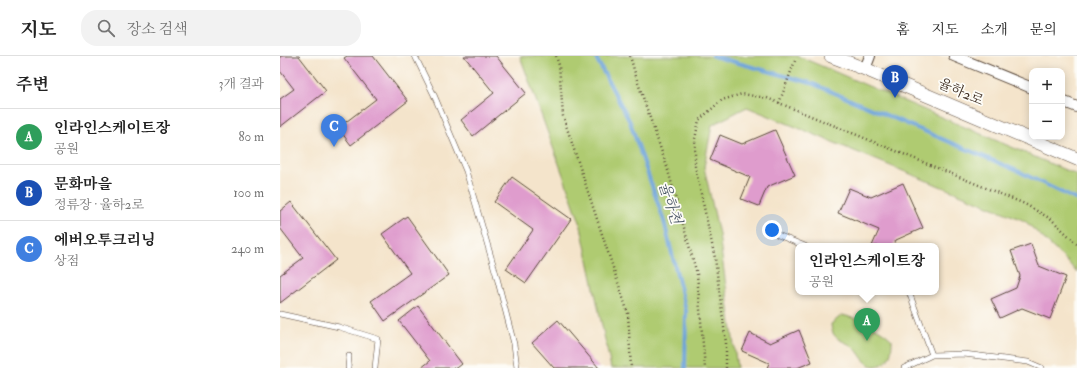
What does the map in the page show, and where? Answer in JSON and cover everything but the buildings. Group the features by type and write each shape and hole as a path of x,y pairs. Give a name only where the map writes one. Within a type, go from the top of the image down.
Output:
{"street":[{"name":"율하2로","path":"831,56 1077,159"},
{"path":"865,69 870,56"},
{"path":"954,56 1029,87"},
{"path":"1065,102 1077,107"}],"lane":[{"path":"415,56 434,95 466,171 514,344 517,368"},
{"path":"778,235 798,243"},
{"path":"910,295 932,355"},
{"path":"280,314 339,326 378,339 375,368"},
{"path":"904,368 932,355 964,354 1028,362 1042,368"},
{"path":"348,368 349,356"}],"path":[{"path":"556,56 560,65 563,116 628,313 631,368"},
{"path":"630,56 667,167 697,274 705,368"},
{"path":"779,104 795,61"},
{"path":"726,368 726,343 715,258 695,166 695,139 699,120 722,100 742,94 767,98 1025,204 1051,219 1077,244"}],"green space":[{"path":"520,56 798,56 1077,175 1077,273 1068,262 1025,221 747,107 712,125 704,167 719,234 737,368 611,368 580,222"},
{"path":"842,315 869,324 892,340 891,353 884,363 876,366 870,365 855,349 849,344 838,339 833,334 831,324"}],"waterway":[{"name":"율하천","path":"595,56 630,122 664,221 686,311 685,368"},
{"path":"713,56 811,83 1020,172 1077,200"}],"place":[{"name":"문화마을","path":"895,98"},
{"name":"에버오투크리닝","path":"334,147"},
{"name":"인라인스케이트장","path":"867,341"}]}
